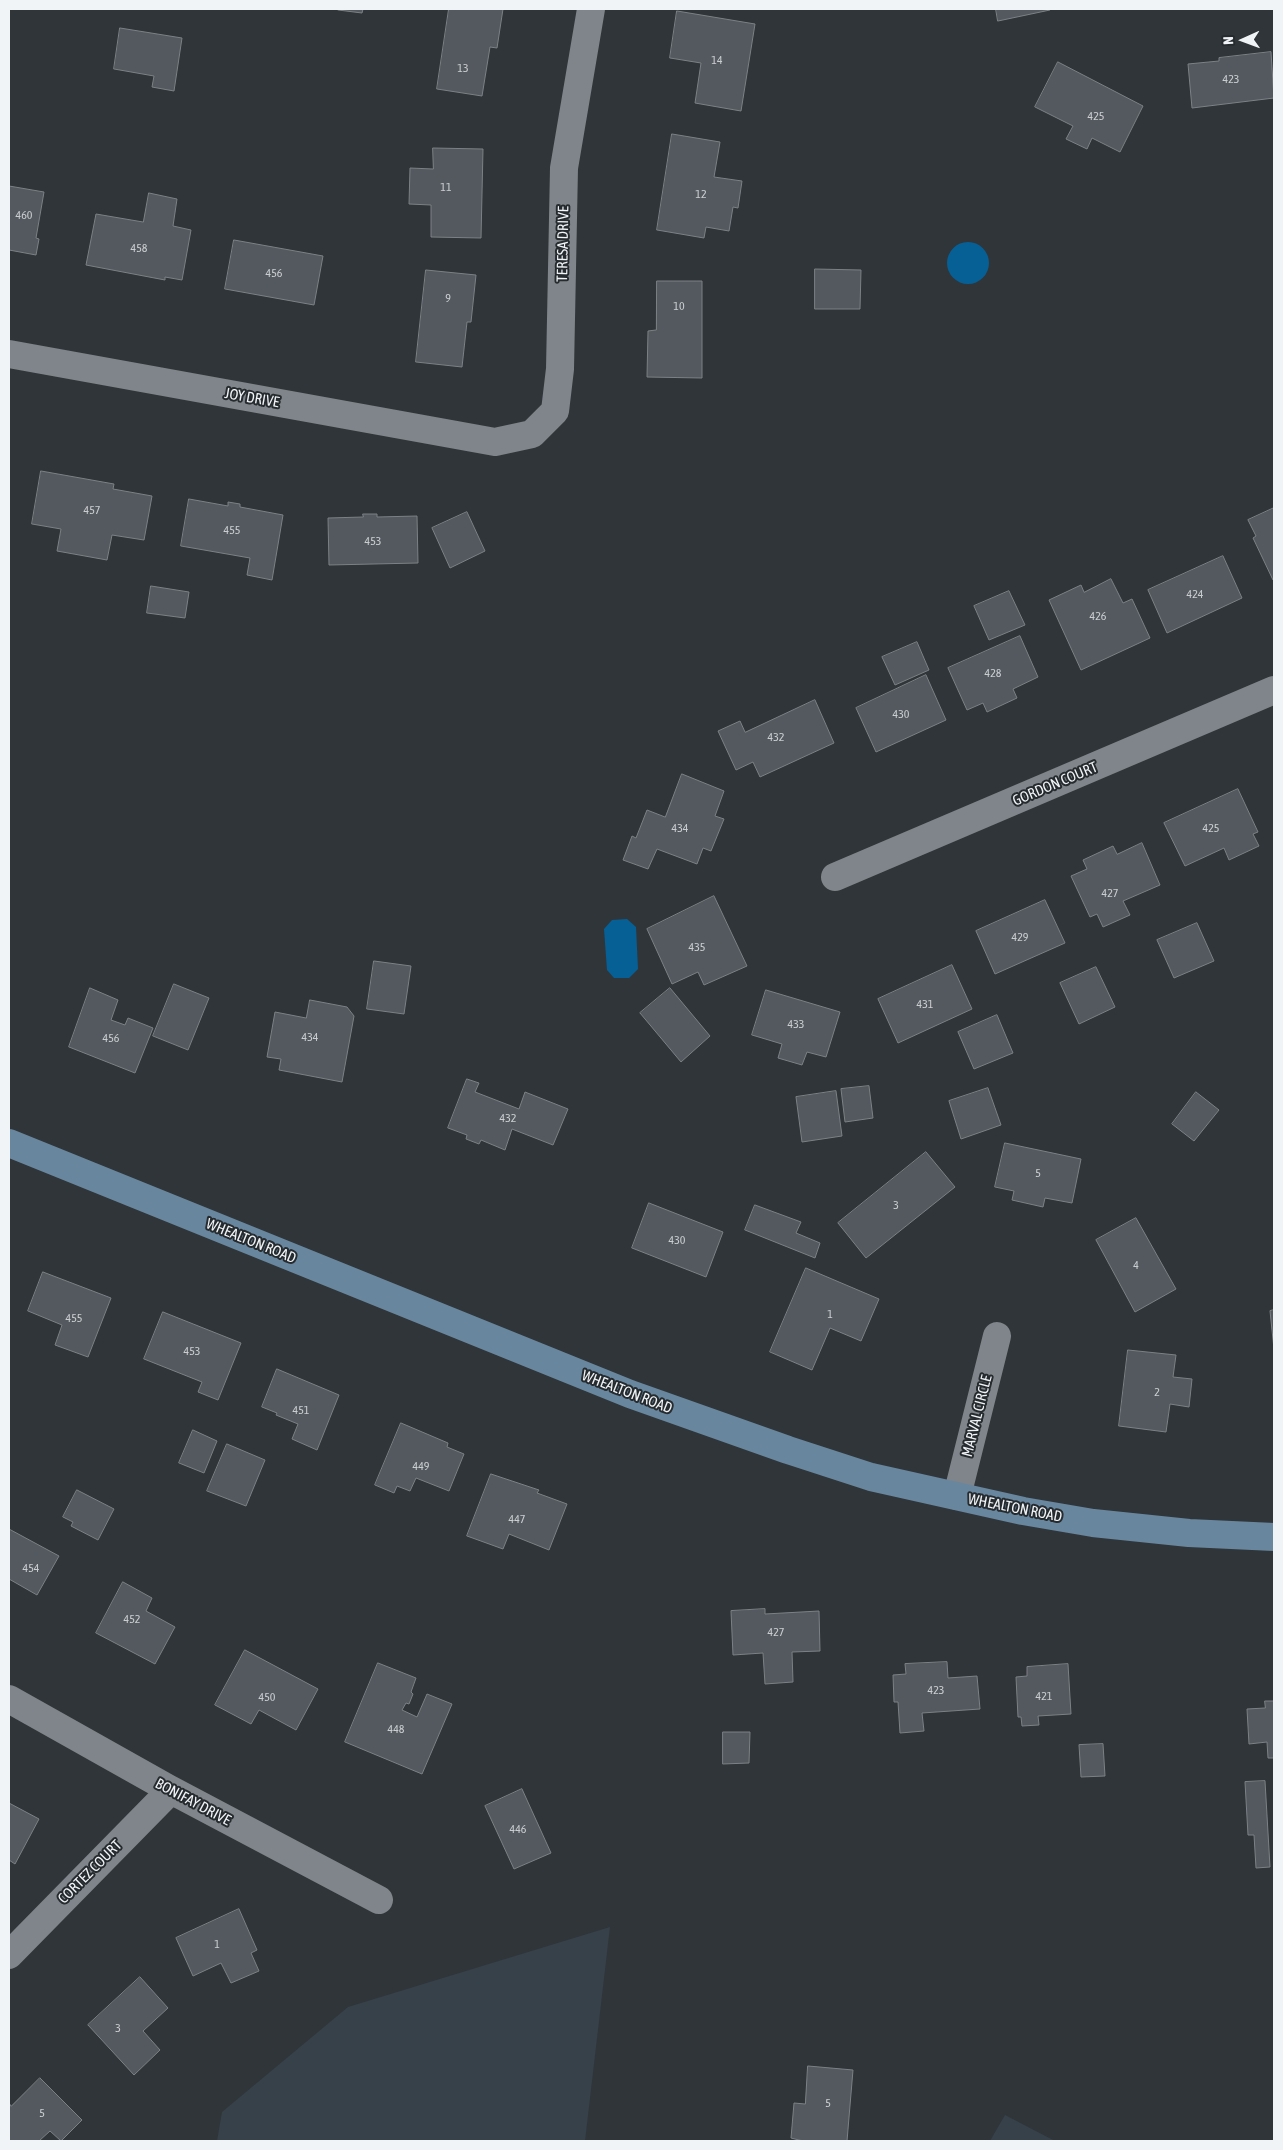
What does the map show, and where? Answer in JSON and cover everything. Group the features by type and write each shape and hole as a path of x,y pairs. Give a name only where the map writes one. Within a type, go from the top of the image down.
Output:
{"street":[{"name":"TERESA DRIVE","path":"495,442 532,434 555,411 560,369 564,168 591,9"},
{"name":"JOY DRIVE","path":"9,354 495,442"},
{"name":"GORDON COURT","path":"836,877 1274,690"},
{"name":"WHEALTON ROAD","path":"9,1143 630,1394 862,1474 1023,1511 1093,1523 1188,1533 1274,1537"},
{"name":"MARVAL CIRCLE","path":"958,1496 997,1336"},
{"name":"BONIFAY DRIVE","path":"9,1699 171,1790 379,1900"},
{"name":"CORTEZ COURT","path":"9,1955 171,1790"}],"shaded area":[{"path":"610,1927 585,2141 217,2141 222,2112 348,2007"},
{"path":"1005,2115 1055,2141 990,2141"}],"water":[{"path":"964,242 972,242 983,248 989,263 983,278 972,284 964,284 953,278 947,267 947,259 953,248"},
{"path":"627,919 636,927 638,969 629,978 614,978 607,970 604,929 612,920"}],"building":[{"path":"338,9 363,9 362,13"},
{"path":"449,9 503,9 497,48 490,47 482,96 437,89"},
{"path":"996,9 1050,9 1050,10 998,21"},
{"path":"677,11 755,24 741,111 695,103 701,63 670,58"},
{"path":"120,28 182,38 174,91 152,87 154,76 114,69"},
{"path":"1271,52 1274,98 1192,108 1188,64 1219,61 1219,58"},
{"path":"1058,62 1143,106 1120,152 1092,138 1087,149 1066,139 1073,126 1035,107"},
{"path":"672,134 720,142 714,177 742,181 738,208 733,207 729,231 706,227 704,238 657,230"},
{"path":"433,148 483,149 481,238 431,237 431,205 409,204 410,168 433,169"},
{"path":"9,186 44,192 36,238 39,239 36,255 9,250"},
{"path":"149,193 177,199 173,226 191,230 182,280 165,277 165,280 86,265 96,214 143,222"},
{"path":"234,240 323,256 314,305 225,289"},
{"path":"815,269 861,270 860,309 815,309"},
{"path":"426,270 476,275 471,322 467,322 462,367 416,362"},
{"path":"657,281 702,281 702,378 647,377 648,331 656,330"},
{"path":"41,471 114,484 113,489 152,496 144,540 112,535 107,560 57,551 61,529 32,524"},
{"path":"189,499 228,506 228,502 240,504 240,507 283,515 272,580 247,575 250,558 181,546"},
{"path":"1274,508 1273,580 1253,538 1256,536 1248,520"},
{"path":"467,512 485,551 450,568 432,528"},
{"path":"363,514 377,514 377,517 417,516 418,563 329,565 328,518 363,517"},
{"path":"1223,556 1242,598 1167,633 1148,590"},
{"path":"1111,579 1123,603 1132,599 1150,638 1081,670 1049,600 1081,585 1084,592"},
{"path":"151,586 189,592 185,618 147,613"},
{"path":"1009,591 1025,625 989,640 974,606"},
{"path":"1020,636 1038,677 1013,689 1017,698 987,712 983,703 967,710 948,668"},
{"path":"917,642 929,670 895,685 882,657"},
{"path":"926,675 946,720 876,752 856,708"},
{"path":"815,700 834,743 760,777 753,762 736,770 718,731 740,721 745,732"},
{"path":"682,774 724,791 715,816 724,819 711,851 703,848 697,864 657,849 648,869 623,860 632,836 636,838 647,810 665,817"},
{"path":"1238,789 1258,832 1253,834 1259,846 1229,860 1224,848 1185,866 1164,823"},
{"path":"1142,843 1160,885 1123,901 1130,915 1103,927 1097,914 1090,917 1071,876 1087,869 1083,860 1113,846 1117,854"},
{"path":"714,896 747,966 704,985 698,972 672,984 647,929"},
{"path":"1045,900 1065,943 995,974 976,931"},
{"path":"1197,923 1214,961 1174,978 1157,940"},
{"path":"374,961 411,966 404,1014 367,1009"},
{"path":"952,965 972,1009 898,1043 878,999"},
{"path":"1096,967 1115,1007 1079,1024 1060,983"},
{"path":"174,984 209,998 188,1050 153,1036"},
{"path":"90,988 118,1000 111,1020 125,1025 128,1018 153,1028 135,1073 69,1047"},
{"path":"670,988 710,1036 681,1062 640,1013"},
{"path":"766,990 840,1012 826,1057 807,1052 802,1065 778,1058 782,1044 752,1035"},
{"path":"310,1000 347,1007 354,1016 342,1082 279,1070 281,1059 267,1057 275,1012 306,1018"},
{"path":"997,1015 1013,1053 974,1069 958,1032"},
{"path":"467,1079 479,1083 475,1092 519,1109 525,1092 568,1109 553,1145 512,1129 505,1150 481,1140 479,1144 466,1139 467,1135 448,1128"},
{"path":"869,1086 873,1118 845,1122 841,1089"},
{"path":"988,1088 1001,1125 961,1139 949,1101"},
{"path":"836,1091 842,1136 802,1142 796,1097"},
{"path":"1196,1092 1219,1110 1194,1141 1172,1124"},
{"path":"1005,1143 1081,1159 1072,1203 1045,1198 1043,1207 1012,1200 1014,1191 995,1187"},
{"path":"926,1152 955,1187 866,1258 838,1223"},
{"path":"649,1203 723,1232 706,1277 632,1248"},
{"path":"755,1205 801,1222 796,1233 820,1243 815,1258 745,1230"},
{"path":"1136,1218 1176,1289 1135,1312 1096,1240"},
{"path":"806,1268 879,1299 861,1341 830,1328 812,1370 770,1352"},
{"path":"43,1272 111,1298 88,1357 55,1345 62,1325 28,1311"},
{"path":"1274,1310 1274,1349 1270,1311"},
{"path":"163,1312 241,1343 218,1400 198,1392 202,1382 144,1359"},
{"path":"1128,1350 1176,1355 1173,1377 1192,1379 1189,1407 1170,1404 1166,1432 1119,1426"},
{"path":"277,1369 339,1395 317,1450 292,1439 298,1424 262,1407"},
{"path":"401,1423 448,1443 447,1447 464,1454 449,1491 416,1478 410,1491 397,1486 394,1493 375,1485"},
{"path":"193,1430 217,1441 204,1473 179,1463"},
{"path":"227,1444 265,1460 246,1506 207,1491"},
{"path":"491,1474 539,1490 537,1493 567,1504 549,1550 509,1534 503,1549 467,1536"},
{"path":"77,1490 114,1509 98,1540 71,1526 73,1522 63,1517"},
{"path":"9,1529 59,1556 37,1595 9,1579"},
{"path":"123,1582 152,1598 146,1611 175,1627 155,1664 96,1633"},
{"path":"765,1609 765,1614 819,1611 820,1651 792,1652 793,1682 765,1684 763,1653 733,1655 731,1611"},
{"path":"245,1650 318,1689 296,1730 259,1710 251,1724 215,1705"},
{"path":"947,1662 948,1678 977,1676 980,1709 922,1713 924,1731 900,1733 898,1702 894,1702 893,1675 906,1674 905,1664"},
{"path":"378,1663 416,1678 409,1704 406,1703 402,1710 417,1717 427,1694 452,1704 422,1774 345,1742"},
{"path":"1068,1664 1071,1714 1038,1716 1039,1725 1022,1726 1021,1717 1018,1717 1016,1677 1027,1676 1027,1667"},
{"path":"1265,1701 1274,1701 1274,1758 1268,1758 1267,1742 1249,1744 1247,1709 1265,1708"},
{"path":"723,1732 750,1732 749,1763 723,1764"},
{"path":"1103,1744 1105,1776 1081,1777 1079,1745"},
{"path":"1265,1781 1270,1867 1256,1868 1254,1835 1248,1835 1245,1782"},
{"path":"522,1789 551,1853 514,1869 485,1806"},
{"path":"9,1803 39,1819 15,1864 9,1860"},
{"path":"239,1909 257,1950 251,1953 259,1971 231,1983 221,1963 193,1976 176,1938"},
{"path":"140,1977 168,2008 143,2031 160,2050 134,2075 88,2025"},
{"path":"808,2066 853,2070 847,2141 803,2141 791,2138 794,2103 805,2104"},
{"path":"40,2078 82,2120 61,2141 50,2131 39,2141 9,2141 9,2103 11,2106"}]}
